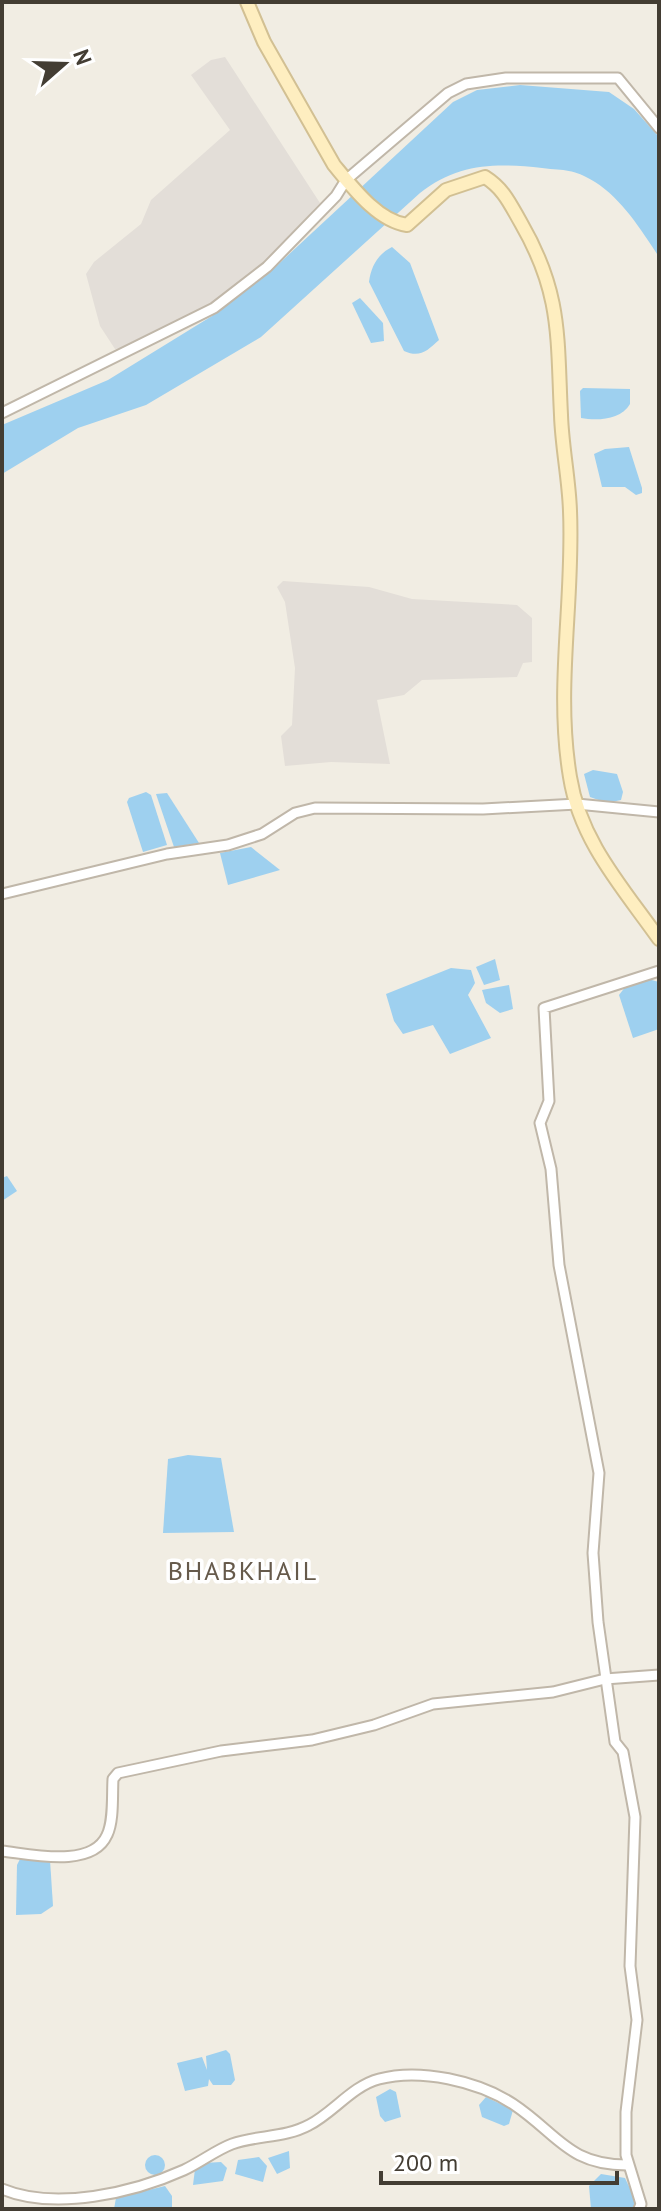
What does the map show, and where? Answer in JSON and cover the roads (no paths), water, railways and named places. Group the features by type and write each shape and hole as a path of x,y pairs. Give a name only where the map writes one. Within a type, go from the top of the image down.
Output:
{"street":[{"path":"247,2 305,119 348,182 393,223 407,225 446,190 485,177 502,188 538,252 550,287 560,340 561,416 571,513 562,701 570,779 590,842 659,939"},
{"path":"2,413 214,308 267,267 348,182 432,104 448,93 485,80 618,78 659,128"},
{"path":"2,894 167,854 228,845 262,834 295,813 315,808 483,809 577,804 659,812"},
{"path":"639,2209 641,2204 627,2165 626,2112 637,2020 630,1966 635,1817 623,1752 615,1742 605,1679 593,1553 599,1473 559,1265 551,1169 540,1123 549,1101 544,1008 606,991 659,971"},
{"path":"2,1851 50,1856 85,1854 95,1849 107,1835 113,1779 118,1773 221,1751 312,1740 374,1725 433,1704 553,1692 605,1679 659,1675"},
{"path":"2,2189 22,2197 60,2200 109,2193 180,2172 234,2144 282,2135 308,2125 366,2084 403,2075 437,2077 488,2092 513,2104 592,2163 627,2165"}],"water":[{"path":"520,85 609,92 634,109 659,137 659,257 614,197 580,174 509,166 463,171 434,183 420,193 261,337 146,405 78,428 2,474 2,425 108,380 212,316 271,271 453,102 477,90"},
{"path":"392,247 410,263 439,340 419,353 404,351 369,282 376,261"},
{"path":"360,298 383,323 384,341 371,343 352,303"},
{"path":"583,388 630,389 630,404 615,416 581,418 580,391"},
{"path":"629,447 642,488 642,493 636,495 625,487 602,487 594,454 605,449"},
{"path":"593,770 617,774 623,792 621,800 607,803 590,797 584,774"},
{"path":"146,792 151,795 167,845 143,852 127,802 129,798"},
{"path":"167,793 199,843 174,847 156,794"},
{"path":"251,847 280,870 228,885 220,853"},
{"path":"495,959 500,980 484,985 476,967"},
{"path":"451,968 471,970 475,983 468,995 491,1038 450,1054 433,1025 403,1034 394,1021 386,994"},
{"path":"648,979 659,982 659,1029 633,1038 619,995 626,986"},
{"path":"509,985 513,1009 500,1013 486,1003 482,990"},
{"path":"7,1176 17,1191 2,1201 2,1178"},
{"path":"188,1455 221,1458 234,1532 163,1533 168,1459"},
{"path":"20,1859 50,1860 53,1906 41,1914 16,1915 17,1865"},
{"path":"226,2050 230,2054 235,2080 231,2085 213,2085 209,2079 208,2086 185,2091 177,2063 202,2057 207,2070 206,2056"},
{"path":"390,2089 396,2092 401,2117 385,2122 380,2116 376,2097"},
{"path":"486,2097 513,2110 509,2124 504,2126 482,2117 479,2105"},
{"path":"289,2151 290,2168 277,2174 268,2158"},
{"path":"155,2155 162,2158 165,2165 162,2172 155,2175 148,2172 145,2165 148,2158"},
{"path":"259,2157 267,2166 263,2182 235,2174 238,2160"},
{"path":"221,2162 227,2168 223,2181 193,2185 195,2169 204,2163"},
{"path":"601,2174 625,2178 634,2197 634,2209 591,2209 589,2186"},
{"path":"165,2186 172,2196 172,2209 114,2209 116,2198"}],"district":[{"name":"BHABKHAIL","path":"243,1571"}]}
